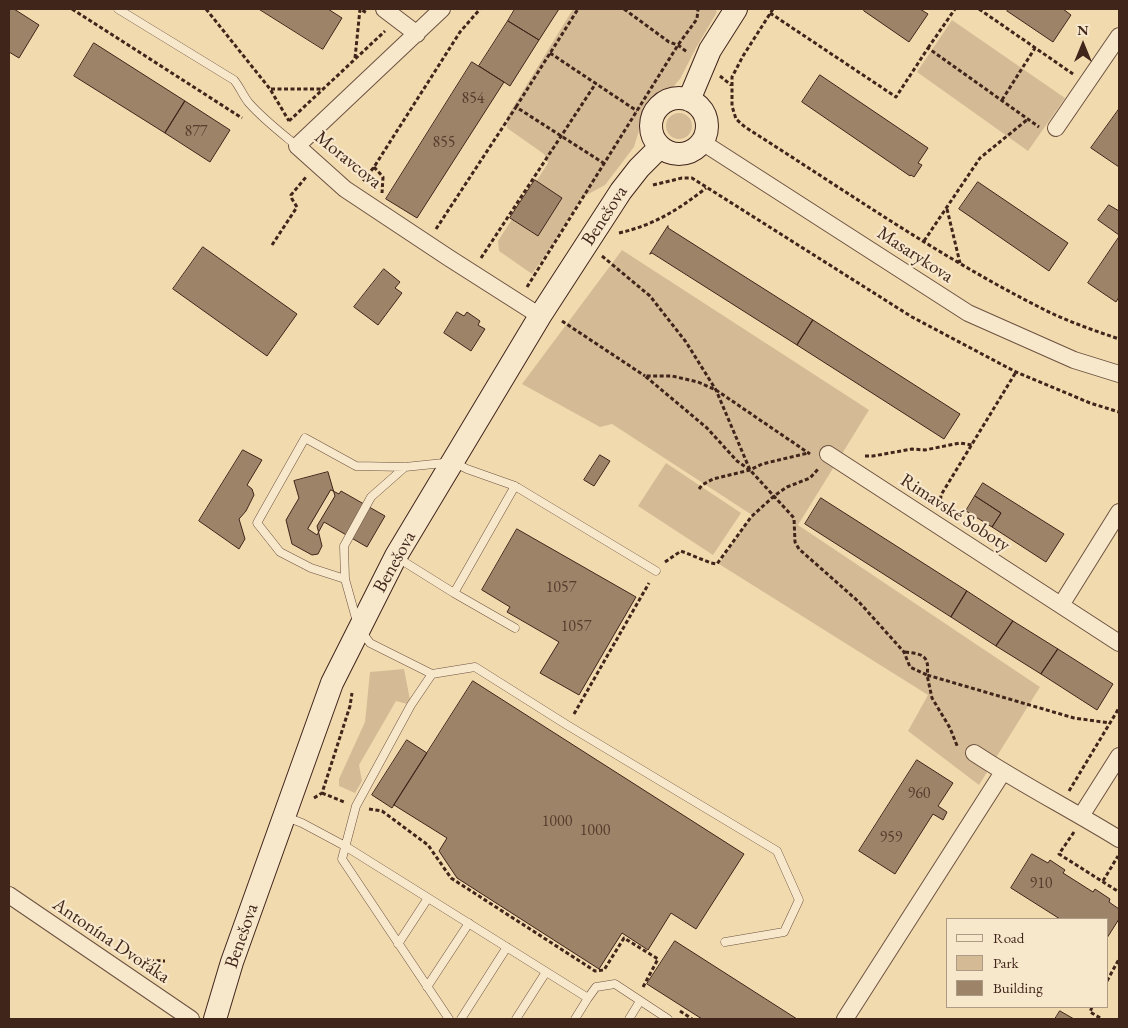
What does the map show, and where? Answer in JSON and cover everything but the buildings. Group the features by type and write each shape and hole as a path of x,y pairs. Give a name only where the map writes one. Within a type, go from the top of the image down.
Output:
{"street":[{"name":"Moravcova","path":"442,9 292,142 345,189 519,303 550,318"},
{"path":"689,100 710,50 736,9"},
{"path":"390,13 416,34"},
{"path":"1056,128 1119,36"},
{"path":"673,99 689,100 702,110 706,118 706,134 702,142 690,152 682,154 674,154 660,147 652,134 652,119 655,112 660,106 673,99"},
{"name":"Masarykova","path":"702,142 968,313 1074,360 1119,374"},
{"name":"Benešova","path":"215,1019 232,962 332,683 396,556 453,462 550,318 621,191 639,168 660,147"},
{"name":"Rimavské Soboty","path":"826,459 933,522 1119,643"},
{"path":"1061,605 1119,512"},
{"path":"974,754 1061,804 1078,822 1117,851"},
{"path":"1078,822 1119,756"},
{"path":"844,1019 1003,772"},
{"name":"Antonína Dvořáka","path":"9,895 191,1019"}],"lane":[{"path":"118,9 234,80 247,101 259,114 292,142"},
{"path":"345,579 311,568 280,552 256,523 305,438 356,466 405,467 453,462 515,486 656,571"},
{"path":"405,467 371,498 344,546 345,579 360,630 370,643 432,674 475,668 777,851 799,900 784,932 726,942"},
{"path":"454,593 515,486"},
{"path":"396,556 514,628"},
{"path":"432,674 411,704 356,806 342,859 449,1019"},
{"path":"284,816 302,823 345,846 588,998"},
{"path":"398,944 428,898"},
{"path":"427,987 468,923"},
{"path":"461,1019 507,947"},
{"path":"516,1019 546,972"},
{"path":"574,1019 596,987 615,984 668,1019"},
{"path":"629,1019 640,1001"}],"path":[{"path":"72,9 246,121"},
{"path":"206,9 270,89 289,121 292,142"},
{"path":"355,58 360,9"},
{"path":"353,193 374,168 460,32 480,9"},
{"path":"434,232 578,9"},
{"path":"624,9 669,42 678,45 704,63 731,85"},
{"path":"519,303 525,289 678,45 697,19 698,9"},
{"path":"955,9 896,97 771,11 732,76 732,106 736,118 746,127 960,263 1043,309 1119,339"},
{"path":"979,9 1087,84"},
{"path":"289,121 389,27 390,13"},
{"path":"928,48 1051,135 1056,128"},
{"path":"1002,100 1036,48"},
{"path":"550,53 637,111"},
{"path":"479,260 596,84"},
{"path":"270,89 322,89"},
{"path":"516,107 605,164"},
{"path":"924,241 980,158 1028,119"},
{"path":"374,168 383,177 381,200"},
{"path":"272,245 298,207 291,195 309,173"},
{"path":"648,188 654,184 682,178 692,178 736,204 912,317 1016,372 1090,403 1119,412"},
{"path":"612,235 642,228 653,223 706,188"},
{"path":"946,208 960,263"},
{"path":"604,248 600,255 638,286 663,311 699,360 716,390 750,470"},
{"path":"550,318 644,376 707,428 737,461 750,470 794,518 795,542 799,549 859,602 904,652 910,667 927,675 1074,718 1110,723"},
{"path":"933,522 940,506 941,495 1016,372"},
{"path":"644,376 672,376 698,382 716,390 808,453 826,459 873,456 912,448 925,450 960,443 972,445"},
{"path":"699,489 702,485 713,479 750,470 762,464 808,453"},
{"path":"567,725 656,571 670,557 680,551 717,564 751,517 787,487 810,478 826,459"},
{"path":"904,652 917,654 925,658 929,664 927,675 932,698 950,728 962,757 968,761 974,754"},
{"path":"308,802 322,793 350,706 353,689"},
{"path":"1061,804 1119,708"},
{"path":"322,793 345,802"},
{"path":"366,808 382,811 428,845 451,878 595,971 604,970 624,938 658,959 642,987 651,992"},
{"path":"1078,822 1059,854 1119,892"},
{"path":"1102,881 1117,851"},
{"path":"1108,980 1119,960"},
{"path":"675,1008 692,1019"},
{"path":"1092,1008 1090,1012 1102,1019"}],"green space":[{"path":"573,9 715,9 717,12 680,79 673,87 657,94 647,104 634,147 605,185 581,198 532,274 499,251 498,241 548,163 544,154 507,128 507,117"},
{"path":"952,20 1065,98 1028,151 917,72"},
{"path":"679,113 688,117 692,126 688,135 679,139 670,135 666,126 670,117"},
{"path":"622,250 869,410 798,525 1040,687 979,785 908,731 928,695 719,564 752,515 612,424 600,427 522,384"},
{"path":"666,463 741,513 713,555 638,506"},
{"path":"404,669 411,705 396,701 359,765 362,781 355,793 339,786 339,779 365,722 370,672"}]}
